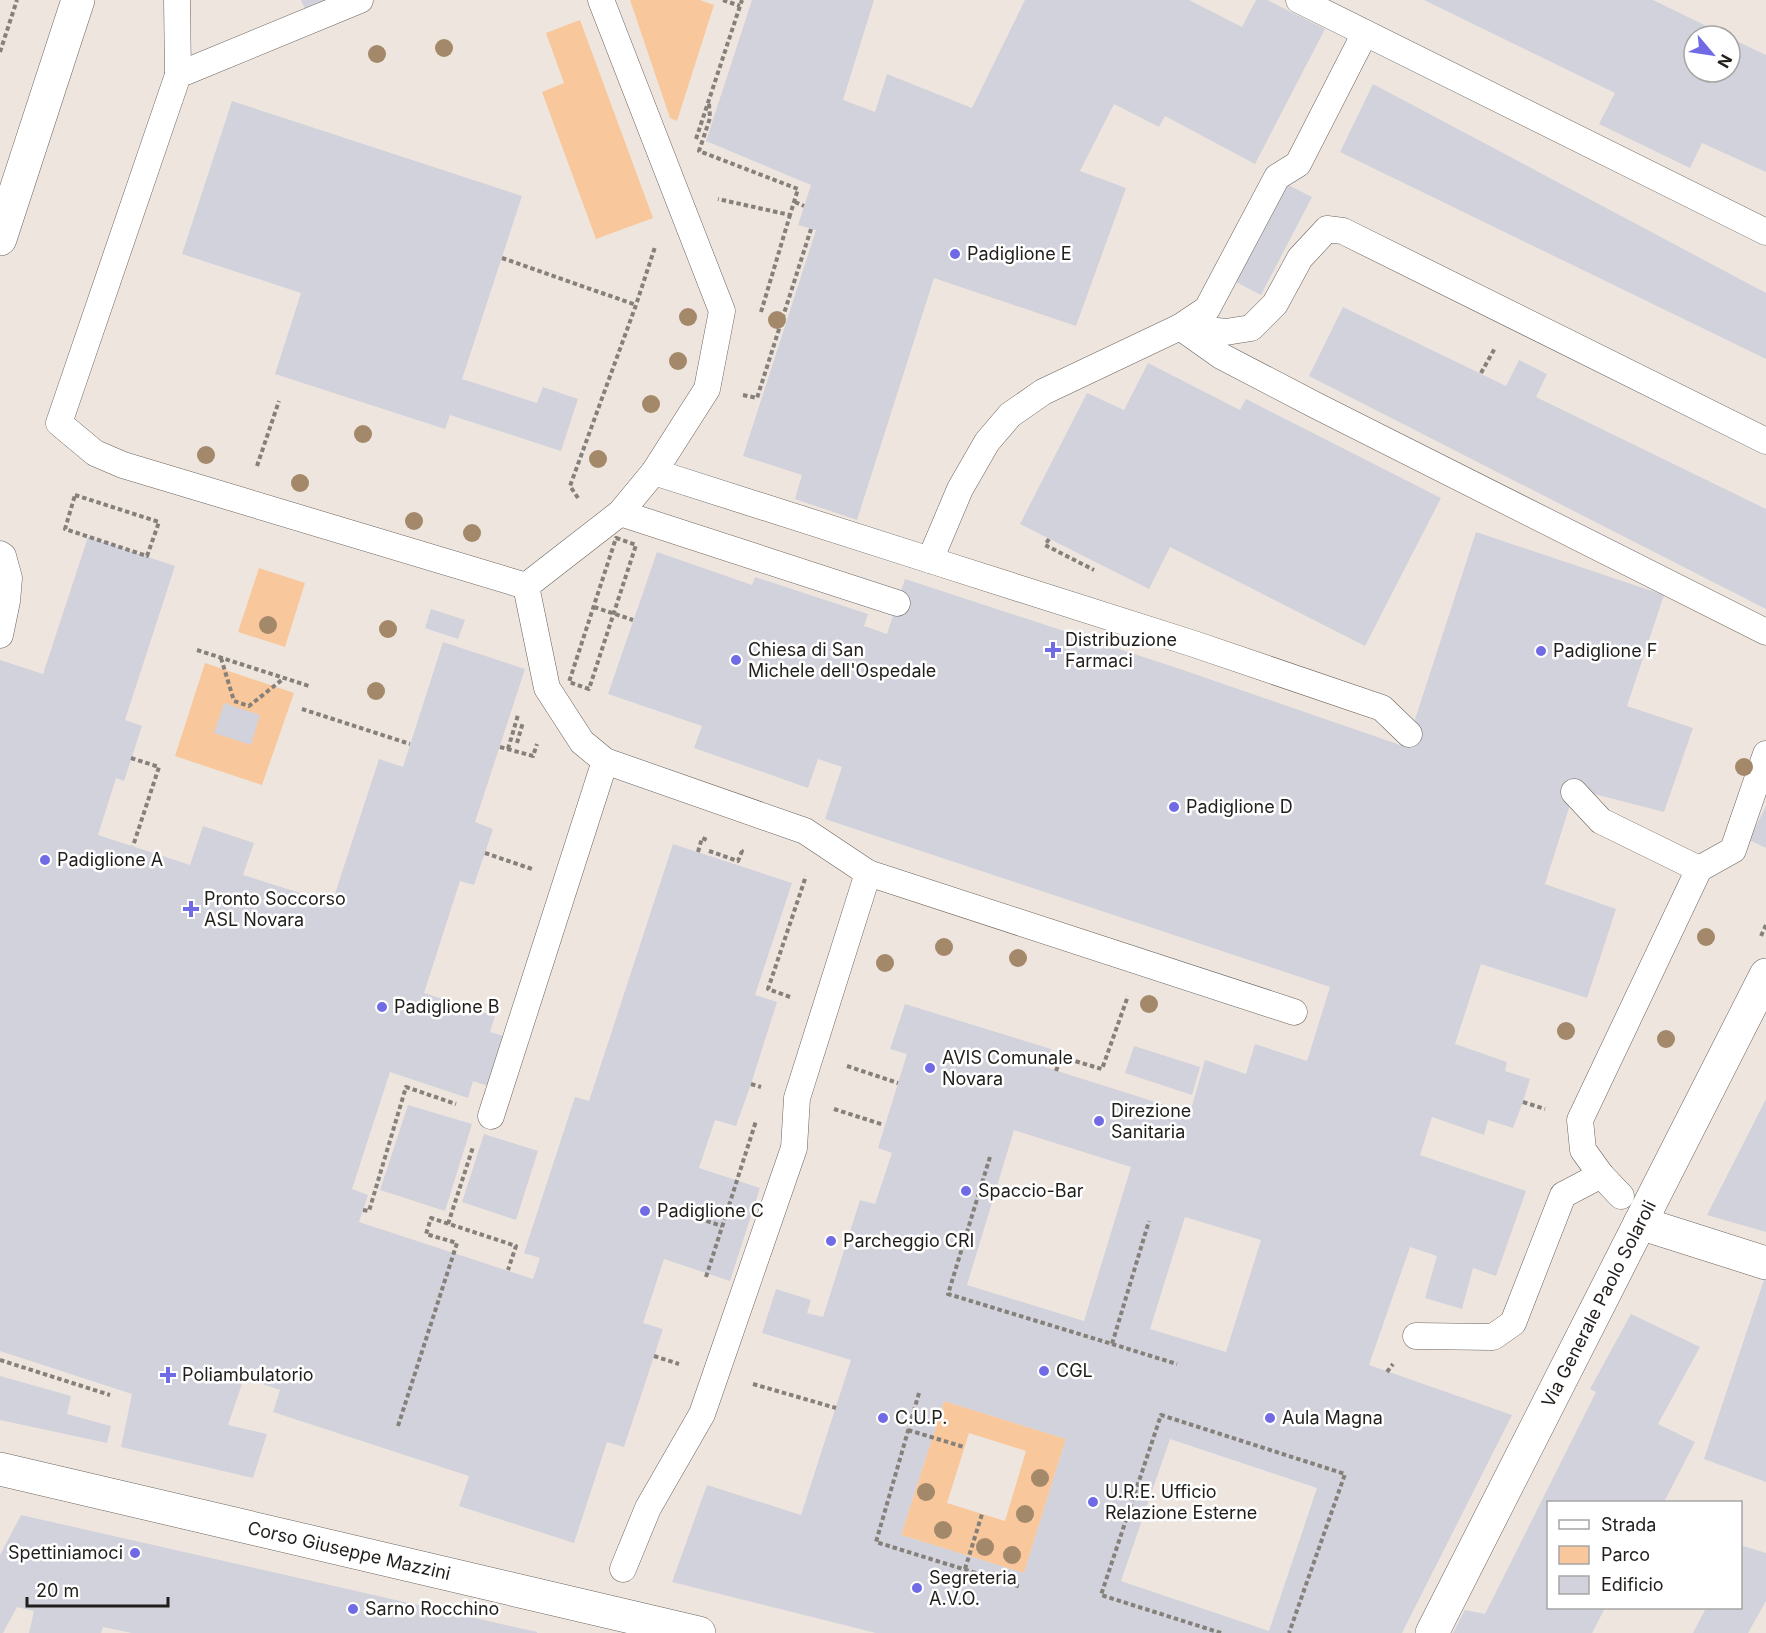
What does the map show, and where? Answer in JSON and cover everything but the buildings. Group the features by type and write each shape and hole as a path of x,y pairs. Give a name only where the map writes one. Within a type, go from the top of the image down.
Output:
{"street":[{"path":"0,240 78,0"},
{"name":"Via Generale Paolo Solaroli","path":"1432,1633 1766,975"},
{"path":"1640,1222 1766,1263"},
{"name":"Corso Giuseppe Mazzini","path":"0,1470 699,1633"}],"lane":[{"path":"177,0 178,75 59,423 95,453 143,471 526,586"},
{"path":"178,75 360,0"},
{"path":"526,586 620,513 654,472 707,389 723,311 601,0"},
{"path":"1299,0 1766,232"},
{"path":"930,560 960,489 981,451 1010,416 1043,392 1180,327 1207,309 1277,177 1298,164 1365,33"},
{"path":"1180,327 1226,332 1251,328 1275,304 1300,258 1327,229 1343,231 1766,441"},
{"path":"1180,327 1221,356 1317,406 1766,632"},
{"path":"654,472 1204,648 1382,708 1409,734"},
{"path":"620,513 897,603"},
{"path":"0,554 9,578 0,635"},
{"path":"526,586 547,688 582,742 605,761 805,831 868,873 1294,1012"},
{"path":"1622,1196 1601,1175 1583,1150 1580,1120 1699,869 1733,850 1766,754"},
{"path":"487,1115 605,761"},
{"path":"1574,792 1601,821 1699,869"},
{"path":"623,1569 648,1508 702,1414 794,1148 797,1098 868,873"},
{"path":"1416,1336 1493,1337 1513,1323 1563,1194 1601,1175"}],"path":[{"path":"0,52 17,0"},
{"path":"723,0 740,6"},
{"path":"583,506 570,486 636,305 674,189 692,152 742,0"},
{"path":"674,189 790,215 798,189 699,151 710,118 709,100"},
{"path":"795,202 804,206"},
{"path":"757,398 811,229"},
{"path":"502,258 636,305"},
{"path":"246,502 279,401"},
{"path":"75,495 159,522 147,556 65,530 75,495"},
{"path":"616,538 636,545 590,689 569,682 594,607 616,538"},
{"path":"1049,538 1045,545 1095,570"},
{"path":"594,607 633,620"},
{"path":"197,650 309,686"},
{"path":"221,658 234,702 242,706 249,706 284,678"},
{"path":"508,749 521,705"},
{"path":"302,709 410,744"},
{"path":"518,743 525,716"},
{"path":"500,747 533,756"},
{"path":"131,758 159,767 133,846"},
{"path":"698,831 709,835"},
{"path":"698,852 702,838"},
{"path":"709,851 738,861 742,851"},
{"path":"485,854 566,880"},
{"path":"795,998 768,989 808,868"},
{"path":"1056,1071 1060,1058 1102,1069 1141,961"},
{"path":"862,1072 898,1083"},
{"path":"363,1209 369,1211 406,1087 487,1115 448,1224"},
{"path":"990,1158 948,1294 1177,1364"},
{"path":"708,1273 737,1180"},
{"path":"686,1214 730,1228"},
{"path":"398,1426 457,1243 426,1234 431,1218 516,1246 508,1270"},
{"path":"1112,1344 1149,1221"},
{"path":"0,1360 110,1395"},
{"path":"919,1394 876,1542 1021,1587"},
{"path":"1221,1633 1101,1595 1161,1415 1345,1474 1289,1633"},
{"path":"908,1430 964,1447"},
{"path":"965,1569 982,1514"}],"green space":[{"path":"630,0 700,0 714,5 677,121 670,118"},
{"path":"580,20 653,218 596,239 542,92 564,83 546,33"},
{"path":"259,568 305,583 285,647 238,632"},
{"path":"205,663 294,693 262,785 175,756"},
{"path":"944,1401 1066,1439 1024,1573 901,1535","holes":["969,1433 1026,1451 1005,1521 947,1503"]}],"place":[{"name":"Padiglione E","path":"955,254"},
{"name":"Distribuzione Farmaci","path":"1053,650"},
{"name":"Padiglione F","path":"1541,651"},
{"name":"Chiesa di San Michele dell'Ospedale","path":"736,660"},
{"name":"Padiglione D","path":"1174,807"},
{"name":"Padiglione A","path":"45,860"},
{"name":"Pronto Soccorso ASL Novara","path":"191,909"},
{"name":"Padiglione B","path":"382,1007"},
{"name":"AVIS Comunale Novara","path":"930,1068"},
{"name":"Direzione Sanitaria","path":"1099,1121"},
{"name":"Spaccio-Bar","path":"966,1191"},
{"name":"Padiglione C","path":"645,1211"},
{"name":"Parcheggio CRI","path":"831,1241"},
{"name":"CGL","path":"1044,1371"},
{"name":"Poliambulatorio","path":"168,1375"},
{"name":"C.U.P.","path":"883,1418"},
{"name":"Aula Magna","path":"1270,1418"},
{"name":"U.R.E. Ufficio Relazione Esterne","path":"1093,1502"},
{"name":"Spettiniamoci","path":"135,1553"},
{"name":"Segreteria A.V.O.","path":"917,1588"},
{"name":"Sarno Rocchino","path":"353,1609"}]}
